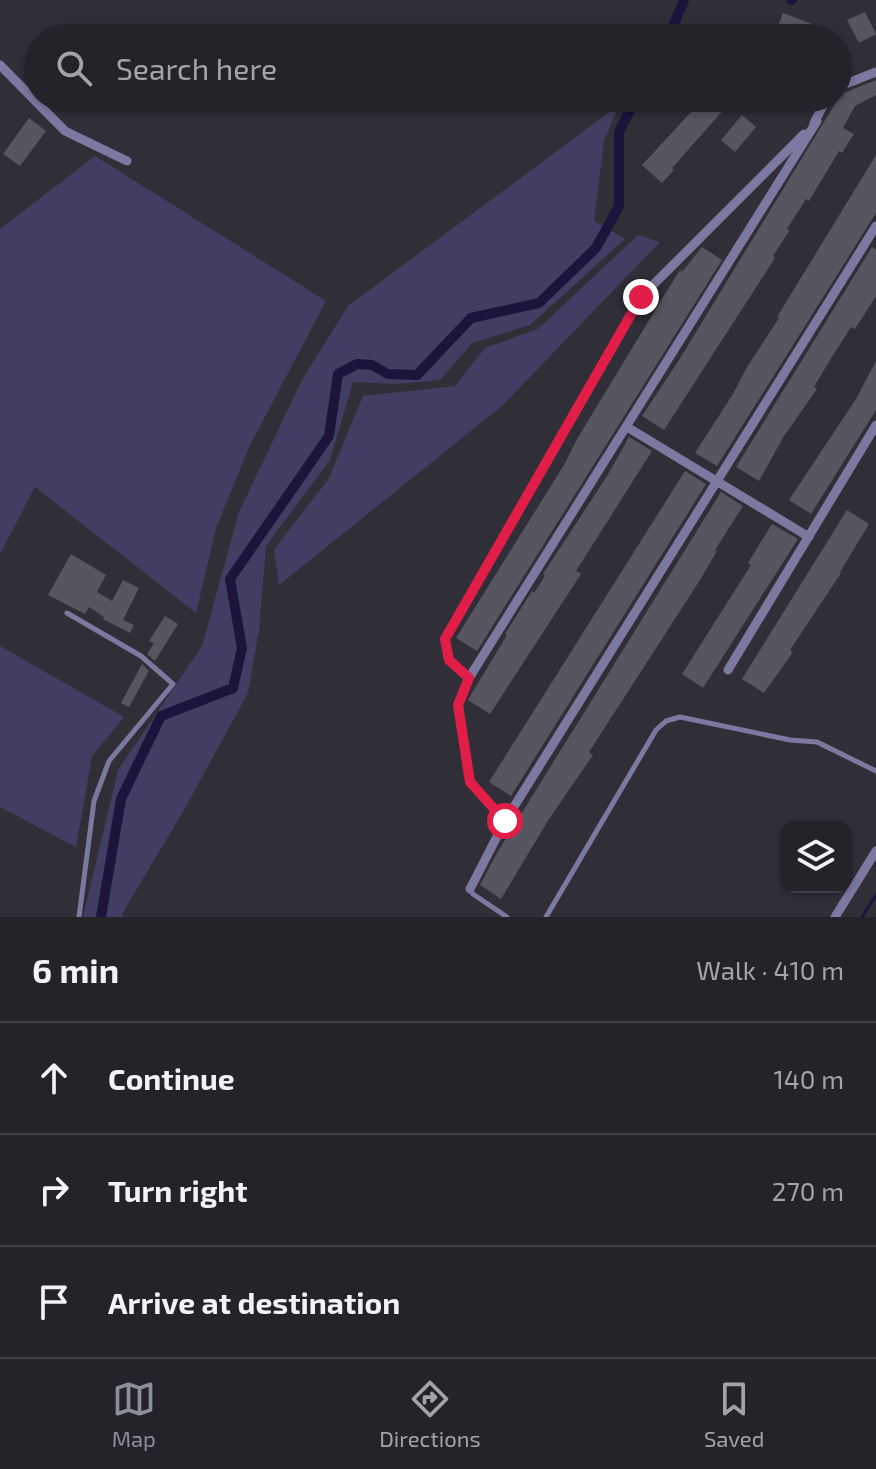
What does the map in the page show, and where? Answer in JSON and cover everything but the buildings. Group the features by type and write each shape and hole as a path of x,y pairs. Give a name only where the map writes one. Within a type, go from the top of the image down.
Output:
{"street":[{"path":"0,65 24,89"},
{"path":"852,81 876,72"},
{"path":"46,112 65,131 127,161"},
{"path":"505,821 470,782 458,705 469,678 821,112"},
{"path":"469,678 449,660 445,639 641,297 817,121"},
{"path":"470,889 505,821 876,226"},
{"path":"728,670 876,425"},
{"path":"627,427 809,537"},
{"path":"835,917 876,851"}],"lane":[{"path":"67,613 141,656 173,684 109,761 94,801 79,917"},
{"path":"546,917 656,730 666,721 680,717 790,740 817,742 876,771"},
{"path":"470,889 507,917"}],"shaded area":[{"path":"610,112 616,112 604,141 594,221 625,239 530,325 472,343 440,380 397,384 353,382 330,460 266,546 259,630 248,693 123,917 83,917 118,770 202,646 239,512 302,380 348,306"},
{"path":"95,156 326,301 249,447 216,528 196,613 35,487 0,554 0,229"},
{"path":"638,235 660,242 502,406 279,585 274,549 328,480 363,396 455,386 485,348 538,329"},
{"path":"0,646 124,717 92,756 76,847 0,807"}],"waterway":[{"path":"674,24 684,0"},
{"path":"101,917 121,799 161,716 233,688 242,648 230,579 329,436 338,374 357,364 372,365 388,374 417,375 471,318 539,303 596,248 619,206 619,132 629,112"},
{"path":"862,917 876,895"}],"route":[{"path":"505,821 470,782 458,705 469,678 449,660 445,639 641,297"}]}
